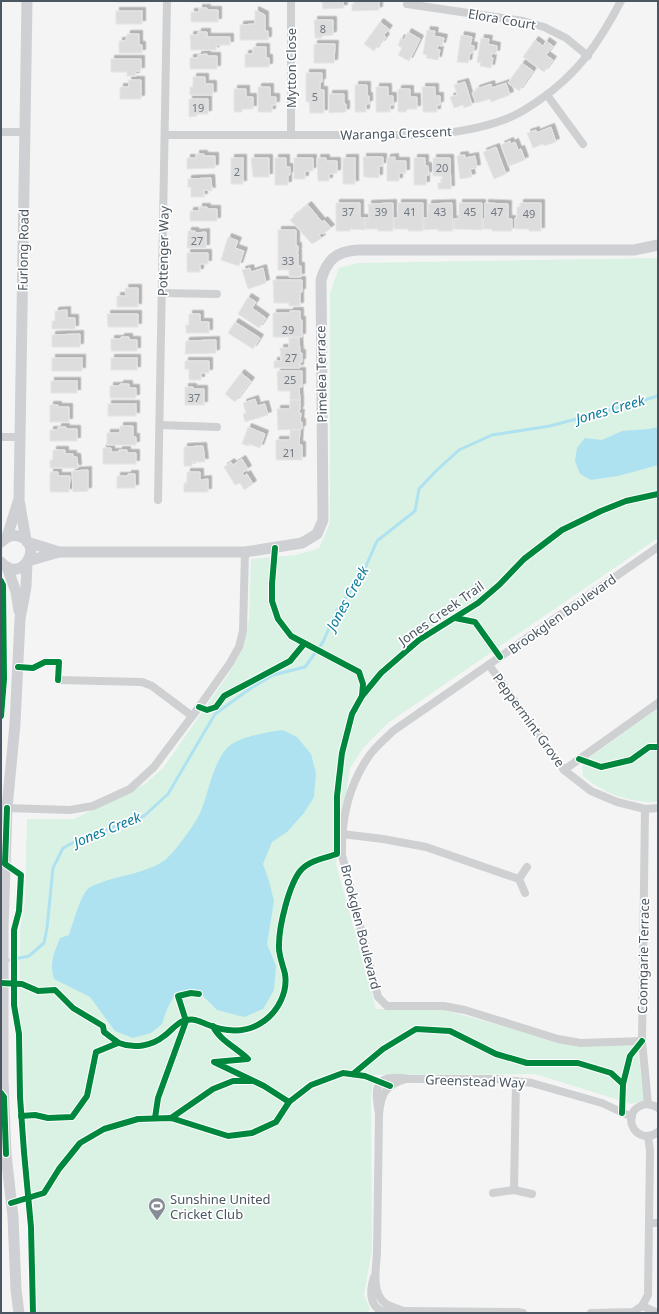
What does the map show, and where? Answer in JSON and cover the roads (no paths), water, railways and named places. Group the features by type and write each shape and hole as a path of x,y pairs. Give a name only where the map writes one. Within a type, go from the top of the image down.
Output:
{"main road":[{"name":"Furlong Road","path":"27,1 19,500 27,541 31,551 28,562"},
{"name":"Pimelea Terrace","path":"4,564 18,568 28,562 59,552 245,552 302,543 317,534 323,520 321,288 324,272 332,258 343,252 358,250 634,250 658,245"},
{"name":"Pimelea Terrace","path":"634,250 649,254 658,253"},
{"name":"Furlong Road","path":"3,540 19,500"},
{"name":"Pimelea Terrace","path":"3,540 15,535 27,541 59,552"},
{"path":"19,1313 16,1290 13,1216 6,1154 2,1003 7,808 16,695 20,619 26,587 28,562"},
{"path":"4,564 16,592 20,619"},
{"path":"13,1313 16,1290"}],"street":[{"name":"Pottenger Way","path":"158,500 167,1"},
{"name":"Mytton Close","path":"291,1 291,135"},
{"name":"Waranga Crescent","path":"165,135 425,135 456,132 484,126 508,118 530,106 547,95 569,77 588,56 605,31 621,1"},
{"name":"Elora Court","path":"407,4 523,21 544,27 566,38 588,56"},
{"path":"547,95 583,144"},
{"path":"1,132 25,132"},
{"path":"162,293 217,294"},
{"path":"160,425 217,427"},
{"path":"1,437 20,437"},
{"name":"Brookglen Boulevard","path":"642,1041 581,1043 558,1039 465,1010 444,1006 387,1006 378,997 342,856 342,834 344,816 354,780 370,755 393,732 658,547"},
{"path":"7,808 40,810 93,806 130,789 154,767 230,663 239,647 243,631 245,552"},
{"name":"Peppermint Grove","path":"489,664 564,770 591,791 617,802 645,809 658,808"},
{"path":"58,680 142,682 152,686 192,716"},
{"path":"564,770 658,703"},
{"name":"Coomgarie Terrace","path":"645,809 642,1041 648,1104"},
{"path":"342,834 383,839 426,847 519,879 525,893"},
{"path":"519,879 527,867"},
{"name":"Greenstead Way","path":"404,1311 387,1304 382,1300 378,1295 377,1288 379,1114 380,1102 384,1092 396,1082 408,1079 498,1079 532,1082 602,1104 632,1117"},
{"path":"514,1190 516,1081"},
{"path":"658,1108 648,1104 637,1107 631,1123 637,1132 642,1135 648,1136 658,1132"},
{"path":"591,1313 633,1312 642,1306 648,1295 650,1151 648,1136"},
{"path":"493,1193 514,1190 532,1194"},
{"path":"649,1222 658,1223"},
{"name":"Greenstead Way","path":"376,1271 371,1285 370,1294 375,1306 384,1312 389,1313"},
{"path":"642,1306 658,1312"},
{"name":"Greenstead Way","path":"392,1313 404,1311 523,1313"}],"water":[{"path":"658,427 658,465 618,476 591,480 580,474 575,461 577,448 585,438 602,440 622,431"},
{"path":"283,730 297,737 311,754 316,773 314,797 304,813 287,832 272,842 263,864 274,901 267,944 276,966 274,990 263,1009 244,1017 217,1010 198,991 186,991 174,996 167,1009 162,1024 151,1033 133,1038 115,1031 90,997 54,979 52,963 60,938 69,935 77,910 89,888 108,880 150,868 165,860 169,856 190,830 201,811 217,763 226,749 237,741 245,738"}],"waterway":[{"name":"Jones Creek","path":"5,961 29,956 44,943 53,868 63,848 80,839 144,816 168,794 215,714 251,688 273,675 305,667 323,642 337,610 362,575 377,541 415,511 419,489 459,450 492,435 550,426 658,396"}],"place":[{"name":"Sunshine United Cricket Club","path":"157,1221"}]}
